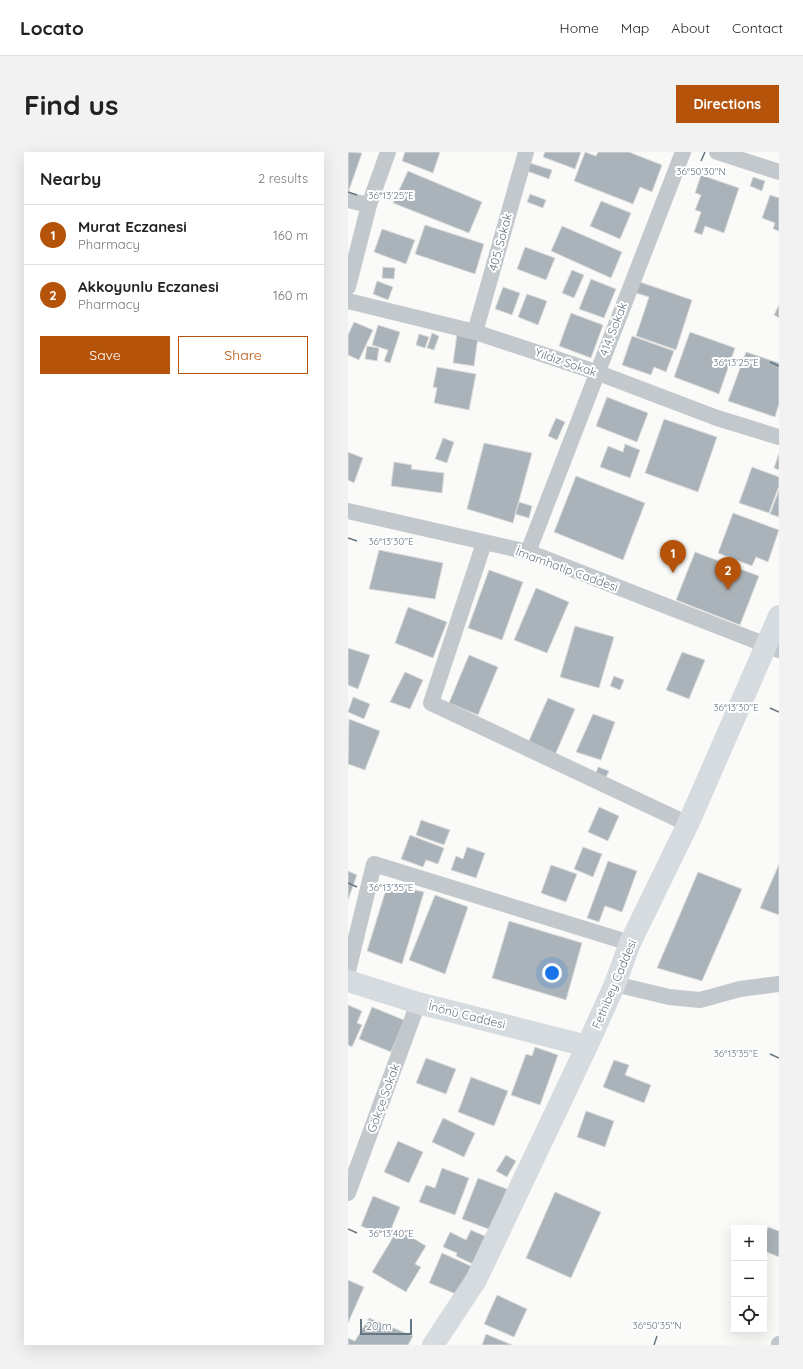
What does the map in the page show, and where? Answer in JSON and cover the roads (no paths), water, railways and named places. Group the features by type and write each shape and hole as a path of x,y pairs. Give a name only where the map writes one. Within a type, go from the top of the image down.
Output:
{"street":[{"path":"348,287 369,205 388,152"},
{"name":"405. Sokak","path":"475,332 526,152"},
{"name":"414. Sokak","path":"528,552 596,372 682,152"},
{"path":"716,152 779,172"},
{"path":"348,200 369,205"},
{"name":"Yıldız Sokak","path":"348,301 475,332 596,372 717,418 779,437"},
{"name":"İmamhatip Caddesi","path":"348,510 484,543 528,552 772,648"},
{"path":"484,543 430,703 688,824"},
{"name":"Fethibey Caddesi","path":"433,1345 476,1280 587,1046 615,984 630,943 772,648 779,616"},
{"path":"348,971 374,864 630,943"},
{"name":"İnönü Caddesi","path":"348,981 418,1003 587,1046"},
{"path":"615,984 669,997 700,1000 740,989 779,984"},
{"name":"Gökçe Sokak","path":"348,1193 418,1003"}],"place":[{"name":"Murat Eczanesi","path":"673,573"},
{"name":"Akkoyunlu Eczanesi","path":"728,590"}]}
